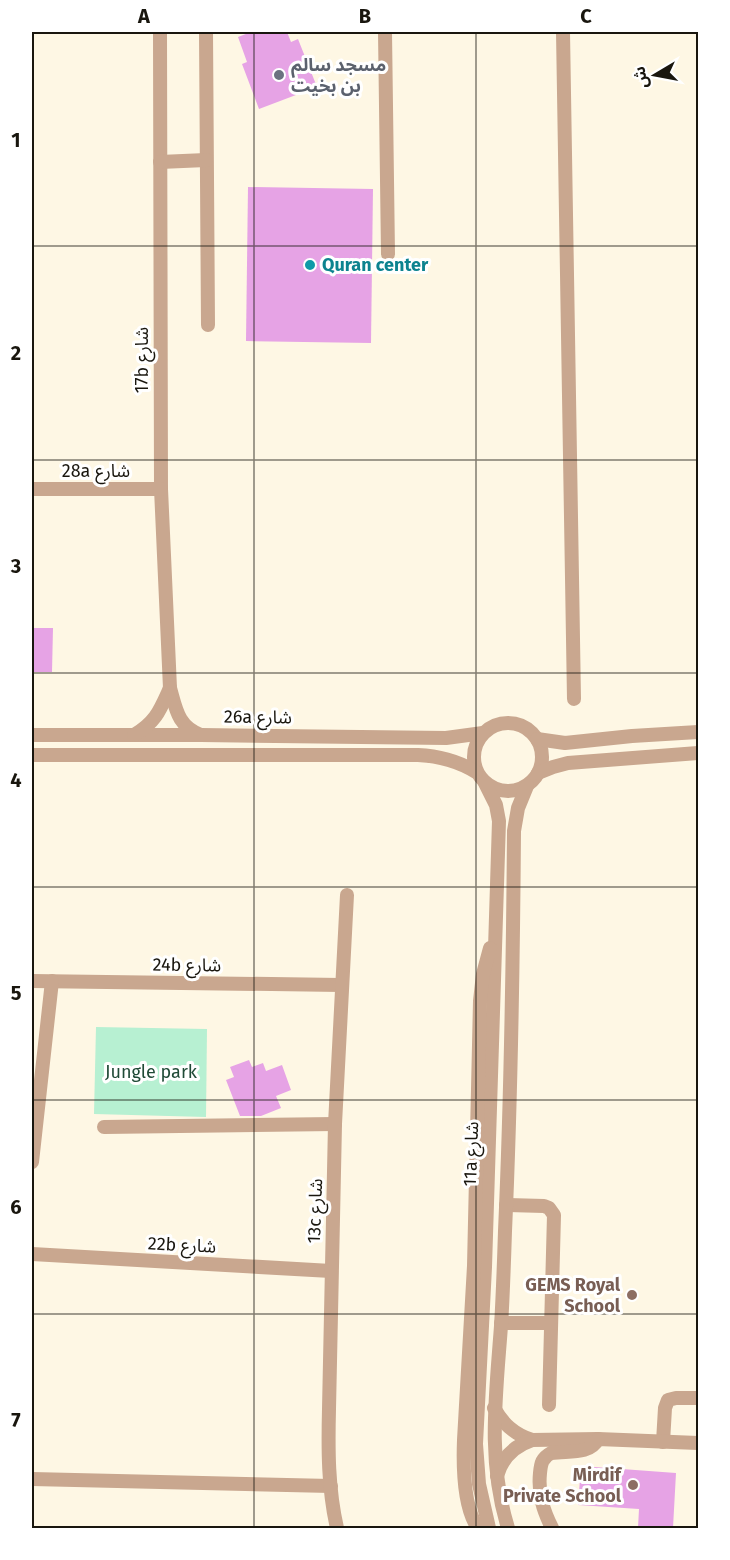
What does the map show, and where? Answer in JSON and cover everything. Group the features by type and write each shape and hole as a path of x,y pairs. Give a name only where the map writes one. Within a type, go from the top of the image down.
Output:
{"street":[{"name":"17b شارع","path":"160,32 160,489 170,688 183,724 201,735"},
{"path":"206,32 208,325"},
{"path":"385,32 387,254"},
{"path":"564,32 574,699"},
{"path":"160,162 206,160"},
{"name":"28a شارع","path":"32,489 160,489"},
{"name":"17b شارع","path":"134,735 155,718 170,688"},
{"path":"507,723 524,727 537,739 542,756 538,773 527,786 510,792 501,791 492,788 481,778 473,756 483,733 498,724 507,723"},
{"path":"537,739 564,743 699,732"},
{"name":"26a شارع","path":"32,735 446,738 483,733"},
{"path":"538,773 568,764 699,753"},
{"name":"26a شارع","path":"32,755 418,755 442,758 460,764 481,778"},
{"name":"11a شارع","path":"481,778 496,805 499,821 494,1024 476,1444 479,1484 489,1528"},
{"name":"11a شارع","path":"508,1528 497,1478 494,1408 501,1323 513,1010 514,831 518,808 527,786"},
{"name":"13c شارع","path":"337,1528 328,1453 335,1124 347,895"},
{"path":"478,1528 472,1520 468,1502 464,1440 474,1266 480,1001 484,967 495,934"},
{"name":"24b شارع","path":"32,981 341,985"},
{"path":"32,1162 52,981"},
{"path":"104,1127 335,1124"},
{"path":"506,1205 544,1206 549,1208 554,1215 549,1405"},
{"name":"22b شارع","path":"32,1254 331,1271"},
{"path":"501,1323 551,1323"},
{"path":"663,1442 664,1408 668,1400 699,1398"},
{"path":"494,1408 509,1428 532,1440"},
{"path":"552,1528 541,1499 540,1481 544,1457 551,1453 588,1449 598,1439"},
{"path":"497,1478 506,1456 518,1446 532,1440 598,1439 699,1443"},
{"path":"32,1479 331,1486"}],"green space":[{"name":"Jungle park","path":"96,1027 207,1029 206,1117 94,1114"}],"building":[{"name":"مسجد سالم بن بخيت","path":"251,32 287,32 291,42 298,39 317,87 259,109 242,64 247,62 238,37"},
{"name":"Quran center","path":"248,187 373,189 371,343 246,341"},
{"path":"32,628 53,628 52,672 32,672"},
{"path":"249,1060 252,1067 263,1063 266,1071 282,1065 291,1090 276,1096 281,1108 261,1116 240,1116 226,1080 234,1077 230,1067"},
{"path":"581,1466 676,1473 673,1528 638,1528 639,1509 578,1505"}],"place":[{"name":"مسجد سالم بن بخيت","path":"279,75"},
{"name":"Quran center","path":"310,265"},
{"name":"GEMS Royal School","path":"632,1295"},
{"name":"Mirdif Private School","path":"633,1485"}]}
